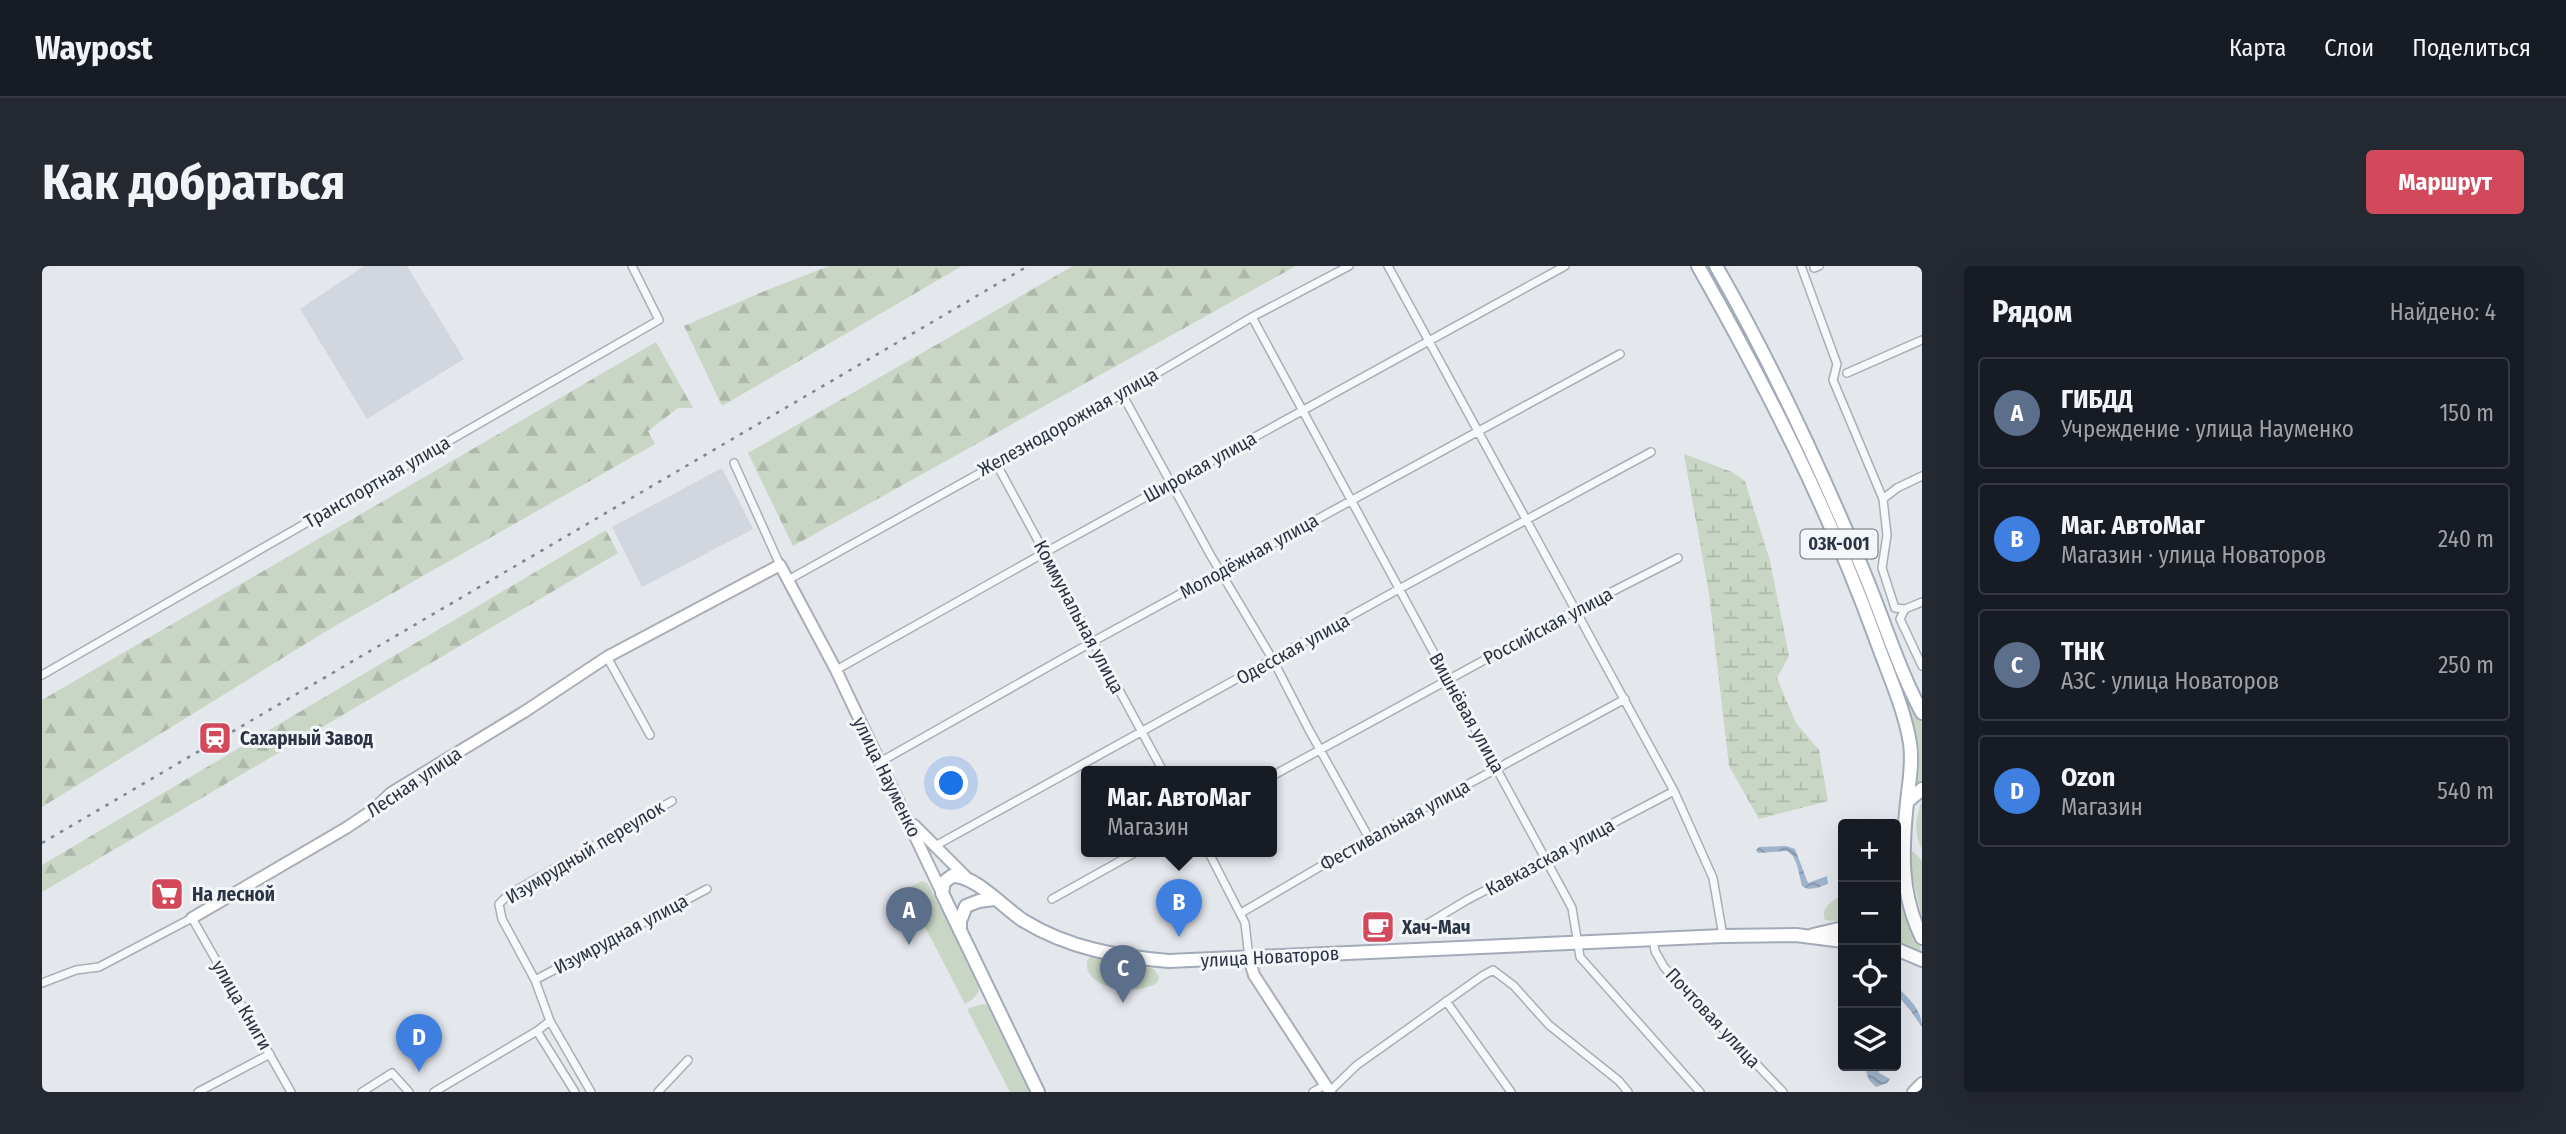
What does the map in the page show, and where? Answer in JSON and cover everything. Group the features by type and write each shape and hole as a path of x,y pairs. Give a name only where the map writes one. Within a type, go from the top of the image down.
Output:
{"main road":[{"name":"03К-001","path":"1698,266 1780,418 1852,573 1910,742 1911,759 1902,849 1909,901 1914,922 1922,938"},
{"name":"03К-001","path":"1716,266 1792,411 1862,567 1898,661 1922,713"},
{"path":"1907,802 1922,789"},
{"path":"1901,854 1902,849"},
{"path":"942,893 947,878 967,878 970,891 960,910 960,931 1038,1092"},
{"name":"улица Новаторов","path":"967,878 1024,921 1050,935 1097,951 1169,961 1653,938 1804,937"},
{"name":"улица Науменко","path":"942,893 960,910"},
{"path":"960,910 979,901 994,899"},
{"path":"1804,937 1838,929"},
{"path":"1804,937 1838,940"},
{"path":"1901,951 1922,960"}],"street":[{"name":"Транспортная улица","path":"42,675 659,320 632,266"},
{"name":"Железнодорожная улица","path":"788,580 1122,394 1252,317 1349,266"},
{"path":"1388,266 1674,791 1713,878 1723,936"},
{"name":"Широкая улица","path":"836,670 1566,266"},
{"path":"1801,266 1837,364 1833,380 1883,499 1887,535 1882,568 1895,608 1905,609 1922,602"},
{"name":"Вишнёвая улица","path":"1252,317 1572,908 1580,957 1598,981 1700,1092"},
{"path":"1847,373 1922,340"},
{"name":"Молодёжная улица","path":"880,762 1092,642 1620,354"},
{"path":"1122,394 1220,572 1273,660 1369,838"},
{"name":"Одесская улица","path":"1082,766 1399,589 1651,453"},
{"name":"улица Науменко","path":"734,463 780,565 836,670 942,893"},
{"name":"Коммунальная улица","path":"996,463 1160,766"},
{"path":"1883,499 1897,488 1922,476"},
{"name":"Российская улица","path":"1277,773 1576,610 1678,558"},
{"name":"Лесная улица","path":"42,983 76,970 99,967 192,918 346,828 373,810 391,793 524,712 607,657 780,565"},
{"path":"1905,609 1900,619 1922,666"},
{"path":"607,657 650,735"},
{"name":"Фестивальная улица","path":"1241,913 1369,838 1625,699"},
{"name":"Одесская улица","path":"935,846 1081,766"},
{"name":"Кавказская улица","path":"1427,924 1674,791"},
{"name":"Изумрудный переулок","path":"591,1092 550,1021 535,980 502,919 499,904 508,895 672,801"},
{"name":"улица Новаторов","path":"908,818 967,878"},
{"path":"1052,899 1127,857"},
{"path":"1211,857 1245,923 1254,975 1328,1089"},
{"name":"Изумрудная улица","path":"535,980 707,889"},
{"name":"улица Книги","path":"192,918 291,1092"},
{"name":"Почтовая улица","path":"1653,938 1655,951 1664,967 1783,1092"},
{"path":"1313,1092 1328,1089 1357,1065 1482,975 1493,970 1514,986 1549,1026 1619,1081 1628,1092"},
{"path":"1446,1001 1511,1092"},
{"path":"434,1092 550,1021"},
{"path":"537,1031 575,1092"},
{"path":"198,1092 270,1054"},
{"path":"658,1092 688,1060"},
{"path":"362,1092 392,1073 409,1092"},
{"path":"1913,1092 1922,1083"}],"shaded area":[{"path":"364,266 407,266 464,359 367,419 300,309"},
{"path":"722,468 753,529 642,587 612,527"}],"green space":[{"path":"829,266 962,266 722,406 684,326"},
{"path":"1073,266 1296,266 793,546 748,453"},
{"path":"1705,266 1710,266 1783,404 1837,522 1922,724 1922,785 1917,788 1916,746 1778,404"},
{"path":"656,342 693,408 678,408 648,431 655,444 333,627 42,807 42,700"},
{"path":"1684,454 1732,472 1745,481 1770,561 1789,656 1777,678 1796,723 1819,750 1828,801 1759,819 1729,766 1709,594"},
{"path":"606,530 618,553 42,892 42,865"},
{"path":"1922,800 1922,849 1916,825"},
{"path":"1913,851 1922,861 1922,919 1912,873"},
{"path":"922,881 928,884 978,983 979,991 965,1004 907,892 910,887"},
{"path":"1901,891 1909,923 1922,952 1901,944"},
{"path":"1838,898 1838,921 1825,920 1824,911"},
{"path":"1094,955 1154,969 1159,977 1158,982 1139,989 1102,984 1092,978 1087,969 1088,959"},
{"path":"982,1004 992,1011 1032,1092 1010,1092 967,1009"}],"water":[{"path":"1786,846 1795,849 1808,883 1827,876 1828,884 1805,888 1802,886 1793,856 1787,851 1758,853 1756,850 1759,847"},
{"path":"1901,991 1917,1009 1922,1027 1901,1000"},
{"path":"1866,1071 1879,1071 1890,1079 1876,1087 1869,1080"}],"railway":[{"path":"42,843 1028,266"}],"place":[{"name":"Сахарный Завод","path":"215,738"},
{"name":"На лесной","path":"167,894"},
{"name":"Хач-Мач","path":"1378,927"},
{"name":"Маг. АвтоМаг","path":"1179,937"},
{"name":"ГИБДД","path":"909,945"},
{"name":"ТНК","path":"1123,1003"},
{"name":"Ozon","path":"419,1072"}]}
